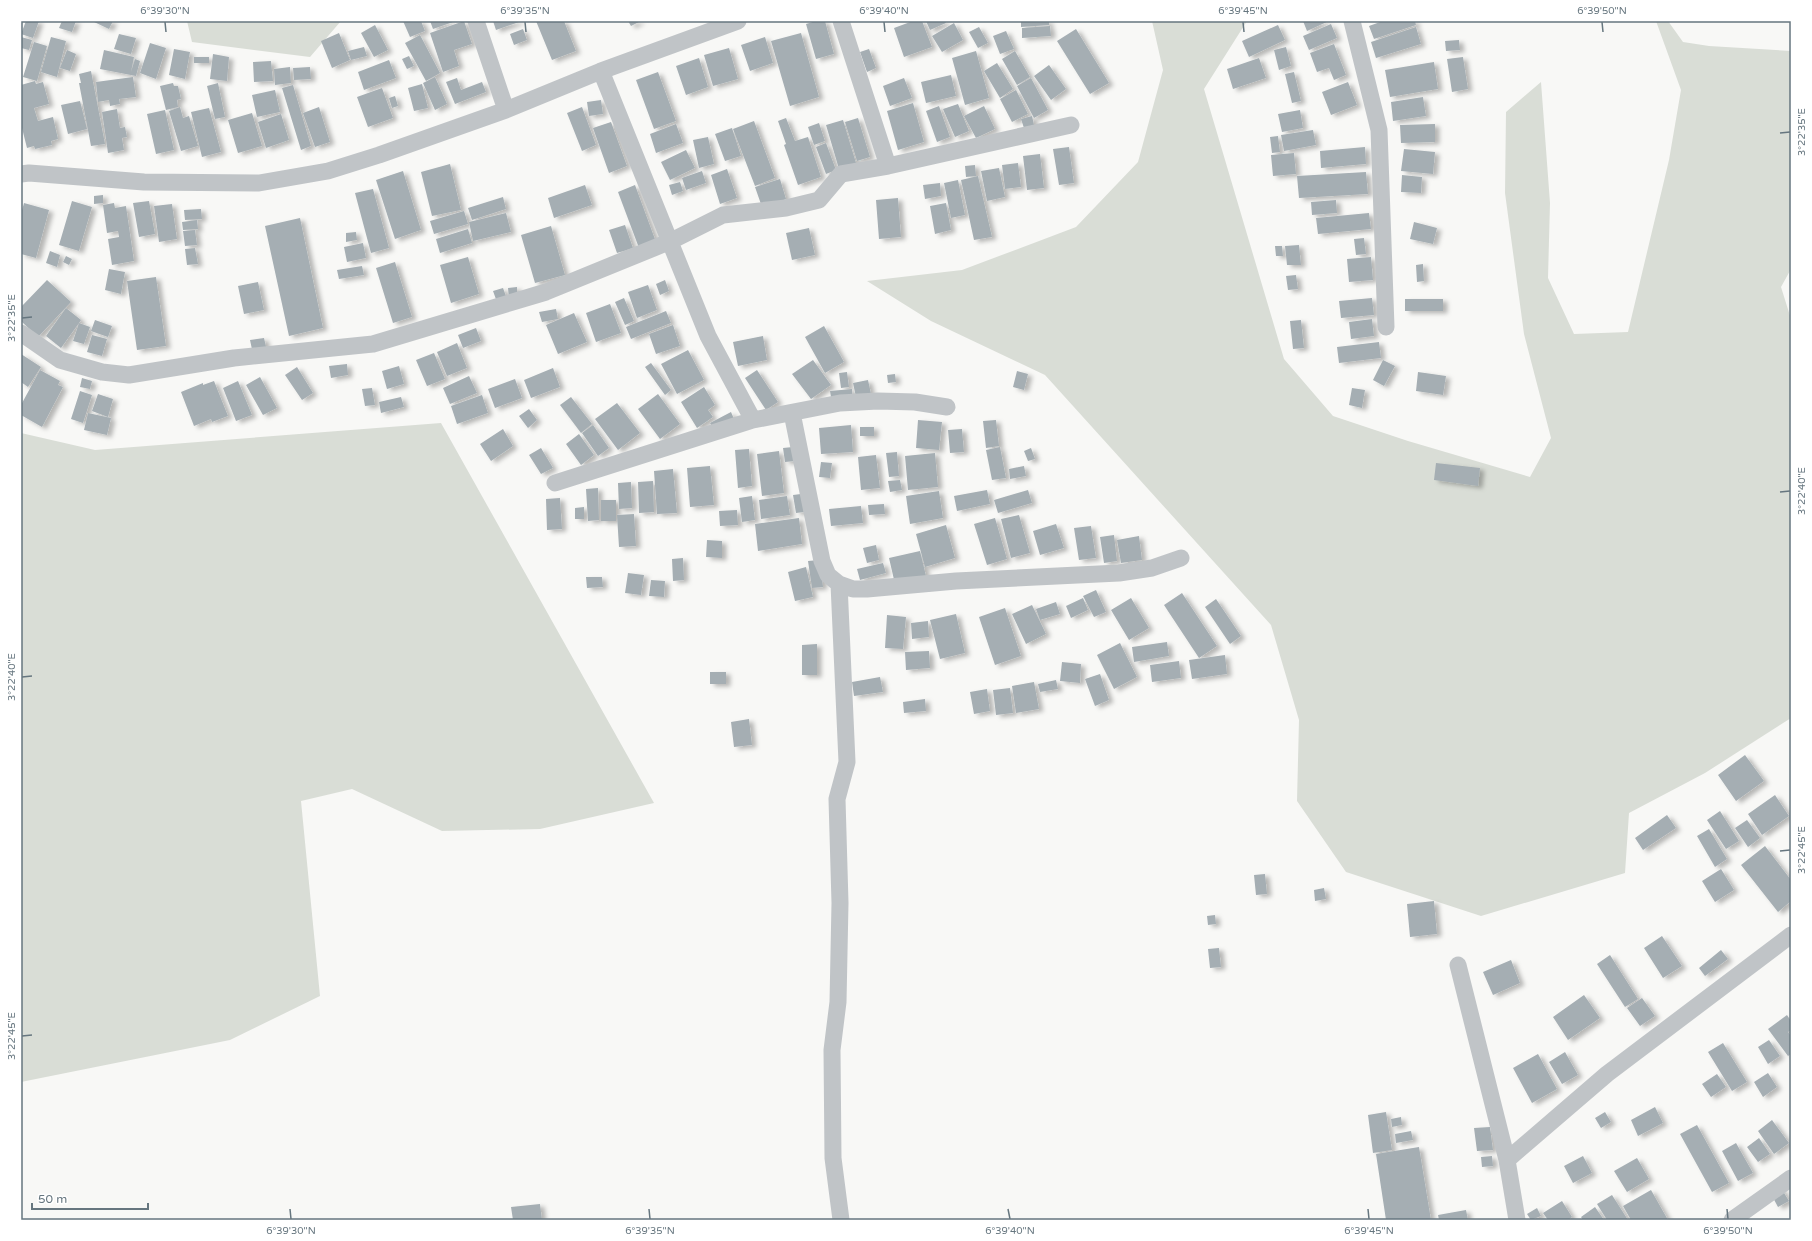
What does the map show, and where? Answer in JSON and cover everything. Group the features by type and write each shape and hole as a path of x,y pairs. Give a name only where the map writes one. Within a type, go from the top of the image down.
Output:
{"street":[{"path":"476,21 506,110"},
{"path":"21,174 29,173 144,182 259,183 335,168 506,110 601,71 738,21"},
{"path":"841,21 888,166"},
{"path":"1352,21 1379,130 1386,327"},
{"path":"601,71 671,241 708,336 753,420"},
{"path":"21,333 60,360 102,372 129,375 234,358 373,344 546,292 671,241 723,215 786,208 819,200 841,174 888,166 1071,125"},
{"path":"555,483 753,420 840,403 878,401 915,402 947,407"},
{"path":"792,413 822,561 828,575 839,584 852,589 956,581 1119,573 1152,568 1180,558"},
{"path":"839,584 847,762 837,799 840,903 838,1002 832,1050 833,1158 841,1220"},
{"path":"1507,1160 1607,1074 1791,935"},
{"path":"1458,965 1507,1160 1517,1220"},
{"path":"1732,1220 1791,1178"}],"shaded area":[{"path":"187,21 341,21 310,57 192,42"},
{"path":"1152,21 1247,21 1204,89 1284,359 1333,416 1408,441 1530,477 1551,438 1524,334 1505,193 1506,112 1541,82 1550,203 1548,278 1574,334 1628,332 1669,160 1681,90 1656,21 1668,21 1683,42 1709,46 1791,51 1791,269 1781,287 1791,319 1791,718 1705,773 1629,813 1625,873 1481,916 1346,872 1297,801 1299,720 1271,625 1045,375 931,321 867,281 962,270 1076,227 1138,162 1163,70"},
{"path":"441,423 654,803 540,829 442,831 352,789 301,801 320,996 230,1040 21,1082 21,433 95,450"}],"building":[{"path":"26,21 39,21 33,38 21,34"},
{"path":"62,21 76,21 72,32 59,28"},
{"path":"92,21 113,21 109,29"},
{"path":"403,21 421,21 425,31 410,37"},
{"path":"430,21 456,21 433,29"},
{"path":"464,21 472,44 454,50 459,66 443,72 430,33"},
{"path":"493,21 522,21 496,30"},
{"path":"536,21 564,21 576,51 552,60"},
{"path":"628,21 641,21 631,26"},
{"path":"816,21 825,21 834,54 816,59 806,24"},
{"path":"913,21 922,21 932,47 904,57 894,28"},
{"path":"926,21 945,21 946,23 930,30"},
{"path":"1021,21 1049,21 1049,25 1021,27"},
{"path":"1303,21 1329,21 1307,31"},
{"path":"1383,21 1415,21 1416,25 1374,39 1369,26"},
{"path":"954,23 963,40 942,52 932,36"},
{"path":"1331,24 1337,38 1309,50 1303,36"},
{"path":"375,25 388,50 374,57 361,33"},
{"path":"1278,25 1285,40 1249,57 1242,41"},
{"path":"1050,26 1051,36 1022,38 1022,28"},
{"path":"979,27 988,43 978,48 969,32"},
{"path":"1416,27 1421,44 1376,58 1371,42"},
{"path":"523,29 527,40 514,45 510,34"},
{"path":"1076,29 1109,83 1090,94 1057,41"},
{"path":"1006,31 1014,49 1000,54 993,36"},
{"path":"339,33 350,60 332,68 321,41"},
{"path":"801,33 819,97 790,106 771,41"},
{"path":"119,34 136,38 131,54 114,49"},
{"path":"420,35 440,73 426,81 405,43"},
{"path":"21,37 32,40 29,50 21,48"},
{"path":"51,37 66,41 57,77 41,72"},
{"path":"765,37 773,63 750,71 741,45"},
{"path":"1459,40 1460,50 1446,51 1445,41"},
{"path":"34,42 47,46 37,81 23,77"},
{"path":"150,43 166,48 156,79 140,73"},
{"path":"1334,44 1346,75 1334,80 1329,68 1317,72 1310,53"},
{"path":"364,47 367,56 351,60 348,51"},
{"path":"1286,47 1291,66 1279,70 1274,50"},
{"path":"729,48 738,79 713,86 704,55"},
{"path":"174,49 190,52 185,79 169,75"},
{"path":"869,49 876,68 867,72 860,52"},
{"path":"67,50 76,54 70,71 60,68"},
{"path":"104,50 134,57 131,72 135,59 140,61 136,76 100,69"},
{"path":"976,51 989,98 965,105 952,58"},
{"path":"1015,51 1030,77 1017,85 1002,59"},
{"path":"213,54 229,57 227,81 210,79"},
{"path":"409,56 414,66 407,69 402,59"},
{"path":"194,57 209,57 209,63 194,63"},
{"path":"1463,57 1468,89 1452,92 1447,59"},
{"path":"699,58 708,87 686,95 676,66"},
{"path":"1259,58 1266,78 1233,89 1227,69"},
{"path":"389,60 396,78 364,90 358,72"},
{"path":"271,61 273,81 254,82 253,62"},
{"path":"1434,62 1438,89 1390,97 1385,70"},
{"path":"997,63 1013,89 1000,98 984,71"},
{"path":"1049,65 1066,89 1051,100 1034,76"},
{"path":"290,67 291,83 275,85 274,69"},
{"path":"310,67 311,79 294,80 293,68"},
{"path":"91,71 105,144 91,146 79,83 81,83 79,74"},
{"path":"658,72 676,121 654,129 636,80"},
{"path":"1294,72 1301,101 1292,103 1285,74"},
{"path":"951,75 956,96 926,103 921,82"},
{"path":"133,77 136,97 119,99 120,104 110,106 109,100 98,102 96,82"},
{"path":"435,77 447,104 435,110 423,83"},
{"path":"457,78 461,90 482,82 486,92 455,104 446,82"},
{"path":"904,78 912,98 890,106 883,86"},
{"path":"1031,78 1048,110 1034,118 1017,86"},
{"path":"35,81 36,84 43,82 49,104 34,108 38,121 53,117 58,139 51,141 52,145 35,149 34,146 27,148 21,124 21,85"},
{"path":"1348,82 1357,105 1331,115 1322,92"},
{"path":"173,83 174,86 178,86 181,99 177,100 178,107 166,110 160,86"},
{"path":"218,83 225,117 215,119 207,86"},
{"path":"422,84 428,108 414,111 408,88"},
{"path":"293,85 311,146 301,150 282,88"},
{"path":"382,88 393,118 368,127 357,97"},
{"path":"275,90 280,112 257,117 252,95"},
{"path":"1016,90 1028,114 1012,122 1000,99"},
{"path":"395,96 398,106 392,108 389,98"},
{"path":"1423,97 1426,116 1393,121 1391,102"},
{"path":"601,100 603,114 589,116 587,102"},
{"path":"80,101 87,129 68,134 61,105"},
{"path":"913,103 924,142 898,150 887,111"},
{"path":"958,104 969,131 955,137 943,109"},
{"path":"939,106 950,137 937,142 926,111"},
{"path":"984,106 995,129 976,138 964,116"},
{"path":"180,107 183,118 189,116 198,146 181,151 169,111"},
{"path":"319,107 330,142 315,147 303,113"},
{"path":"582,107 596,145 582,151 567,113"},
{"path":"209,108 221,152 202,157 191,112"},
{"path":"117,109 120,128 125,127 127,137 122,138 124,150 108,153 102,112"},
{"path":"165,110 174,150 156,154 147,114"},
{"path":"1300,110 1303,128 1282,132 1278,114"},
{"path":"252,113 262,146 238,153 228,120"},
{"path":"281,114 289,140 266,148 258,122"},
{"path":"1032,116 1034,125 1024,128 1021,119"},
{"path":"786,118 795,141 808,137 821,177 798,185 784,145 786,144 778,121"},
{"path":"858,118 870,157 857,161 845,122"},
{"path":"843,120 856,163 839,169 826,125"},
{"path":"754,121 775,178 755,186 733,129"},
{"path":"611,122 627,166 609,173 593,128"},
{"path":"819,123 825,141 814,145 808,127"},
{"path":"676,124 683,143 656,153 650,134"},
{"path":"1435,124 1435,142 1401,143 1400,125"},
{"path":"732,128 741,156 725,161 715,134"},
{"path":"1313,130 1316,145 1284,151 1281,135"},
{"path":"1278,136 1280,152 1272,153 1270,137"},
{"path":"708,137 714,164 699,168 693,140"},
{"path":"826,143 836,170 826,174 816,147"},
{"path":"1069,147 1074,183 1059,185 1053,149"},
{"path":"1365,147 1366,164 1321,168 1320,151"},
{"path":"1404,149 1435,152 1433,174 1401,171"},
{"path":"686,150 695,168 670,180 661,162"},
{"path":"1294,153 1296,174 1273,176 1271,155"},
{"path":"1040,154 1044,188 1027,190 1023,156"},
{"path":"1018,163 1021,187 1005,189 1002,165"},
{"path":"450,164 461,210 432,216 421,172"},
{"path":"975,165 976,176 966,177 965,166"},
{"path":"999,168 1005,197 987,201 981,171"},
{"path":"727,169 737,198 720,204 711,175"},
{"path":"403,171 421,230 395,239 376,180"},
{"path":"702,171 706,183 686,190 682,178"},
{"path":"1366,172 1368,194 1299,198 1297,176"},
{"path":"1402,175 1422,177 1421,193 1401,192"},
{"path":"978,176 992,237 974,240 961,180"},
{"path":"780,179 786,199 762,207 755,187"},
{"path":"958,180 965,215 951,218 944,183"},
{"path":"680,182 683,191 672,195 669,185"},
{"path":"940,183 941,196 925,199 923,185"},
{"path":"585,185 592,205 554,218 548,198"},
{"path":"635,185 656,242 639,248 618,192"},
{"path":"373,189 389,248 371,253 355,193"},
{"path":"103,195 103,203 94,204 94,196"},
{"path":"503,197 506,209 472,220 468,208"},
{"path":"898,198 901,237 879,239 876,200"},
{"path":"1336,200 1337,213 1312,215 1311,202"},
{"path":"72,201 92,207 79,251 59,245"},
{"path":"149,201 155,234 139,237 133,203"},
{"path":"24,203 49,210 36,258 21,254 21,214"},
{"path":"114,203 115,208 126,206 134,261 112,265 108,239 119,237 118,231 107,233 103,205"},
{"path":"946,203 951,230 935,234 930,206"},
{"path":"172,204 177,239 159,242 154,206"},
{"path":"201,209 202,219 185,220 184,210"},
{"path":"464,211 468,224 434,234 430,221"},
{"path":"506,213 511,232 473,241 469,222"},
{"path":"1369,213 1371,229 1318,234 1316,218"},
{"path":"300,218 323,328 289,336 265,226"},
{"path":"197,220 198,229 183,230 182,222"},
{"path":"1414,222 1437,228 1433,244 1410,239"},
{"path":"625,225 633,248 617,253 609,230"},
{"path":"551,226 565,275 535,283 521,235"},
{"path":"809,228 815,255 792,260 786,233"},
{"path":"468,229 472,243 440,253 436,239"},
{"path":"195,230 197,245 185,246 183,231"},
{"path":"356,232 357,240 346,242 346,233"},
{"path":"1364,238 1366,254 1356,255 1354,239"},
{"path":"363,243 366,258 347,262 344,247"},
{"path":"1299,245 1301,265 1287,265 1285,246"},
{"path":"1275,246 1282,246 1283,256 1276,256"},
{"path":"195,248 198,264 187,265 185,249"},
{"path":"50,251 60,255 57,267 46,263"},
{"path":"66,256 72,259 69,265 63,262"},
{"path":"468,257 479,294 451,303 440,265"},
{"path":"1371,257 1373,280 1349,282 1347,259"},
{"path":"395,262 412,317 393,323 376,268"},
{"path":"1423,264 1424,281 1417,282 1416,265"},
{"path":"362,266 364,275 339,279 337,270"},
{"path":"109,269 125,272 121,294 105,290"},
{"path":"1296,275 1298,289 1288,290 1286,276"},
{"path":"156,277 166,346 137,350 127,281"},
{"path":"47,280 71,302 38,337 21,321 21,307"},
{"path":"665,280 669,291 660,295 656,284"},
{"path":"258,282 264,310 244,314 238,286"},
{"path":"648,285 657,310 637,318 628,292"},
{"path":"517,287 517,298 509,299 508,288"},
{"path":"503,288 507,299 497,302 493,291"},
{"path":"624,298 634,321 625,325 615,302"},
{"path":"1372,298 1374,315 1341,318 1339,301"},
{"path":"1405,299 1443,299 1443,311 1405,311"},
{"path":"610,304 621,333 596,342 586,313"},
{"path":"66,308 81,320 61,348 46,336"},
{"path":"556,309 558,319 542,322 539,312"},
{"path":"666,311 671,323 631,339 626,327"},
{"path":"574,313 587,342 558,354 546,325"},
{"path":"1372,319 1374,336 1351,339 1349,322"},
{"path":"95,320 112,326 108,337 91,331"},
{"path":"1301,320 1304,348 1293,349 1290,321"},
{"path":"79,323 90,327 84,344 73,341"},
{"path":"673,325 680,346 656,354 649,334"},
{"path":"824,326 844,362 825,373 805,337"},
{"path":"476,328 481,341 463,348 458,335"},
{"path":"92,335 107,339 102,356 87,352"},
{"path":"763,336 767,360 738,366 733,342"},
{"path":"264,338 267,351 253,354 250,340"},
{"path":"1379,342 1381,358 1339,363 1337,347"},
{"path":"457,343 467,368 447,376 437,352"},
{"path":"688,350 704,380 677,394 661,364"},
{"path":"434,353 445,379 427,386 416,360"},
{"path":"21,354 41,367 28,387 21,382"},
{"path":"813,360 831,385 811,399 792,374"},
{"path":"1383,360 1395,366 1384,386 1373,380"},
{"path":"651,363 671,390 665,395 645,367"},
{"path":"347,364 348,375 331,378 329,366"},
{"path":"399,366 404,384 387,389 382,371"},
{"path":"297,367 313,393 302,400 285,375"},
{"path":"553,368 560,387 531,398 524,380"},
{"path":"40,370 60,381 58,385 63,387 42,427 21,415 21,405"},
{"path":"757,370 778,402 766,410 745,378"},
{"path":"1017,371 1028,374 1024,390 1013,387"},
{"path":"847,372 849,387 841,388 839,373"},
{"path":"1418,372 1446,376 1443,395 1416,391"},
{"path":"895,374 896,382 888,383 887,375"},
{"path":"469,376 477,393 450,404 443,388"},
{"path":"260,377 277,408 263,415 246,385"},
{"path":"82,378 92,381 90,389 80,387"},
{"path":"515,379 522,398 495,408 488,389"},
{"path":"868,380 871,394 856,397 853,383"},
{"path":"214,381 228,416 212,422 211,419 194,426 181,392 203,383 203,385"},
{"path":"238,381 252,415 236,421 223,388"},
{"path":"704,387 715,405 708,410 713,417 697,428 681,402"},
{"path":"372,388 375,405 365,406 362,389"},
{"path":"1352,388 1365,390 1362,408 1349,405"},
{"path":"852,389 853,401 832,403 830,391"},
{"path":"80,391 92,395 83,423 71,419"},
{"path":"98,394 113,399 108,417 92,411"},
{"path":"658,394 680,424 660,439 638,409"},
{"path":"482,395 488,413 457,424 451,406"},
{"path":"401,397 404,407 381,413 379,402"},
{"path":"571,397 592,424 581,433 560,405"},
{"path":"617,403 640,433 618,450 595,419"},
{"path":"529,409 537,420 528,428 519,416"},
{"path":"731,412 734,419 714,430 710,423"},
{"path":"88,413 111,418 107,435 84,430"},
{"path":"918,420 942,422 939,450 916,448"},
{"path":"996,420 999,446 986,448 983,421"},
{"path":"593,425 609,448 598,456 582,433"},
{"path":"851,425 853,452 821,454 819,428"},
{"path":"860,427 874,427 874,436 860,436"},
{"path":"503,429 513,446 491,461 480,444"},
{"path":"962,429 964,452 950,453 948,430"},
{"path":"579,434 594,455 581,465 566,444"},
{"path":"793,447 795,461 785,462 783,448"},
{"path":"1000,447 1006,478 992,480 986,450"},
{"path":"541,448 553,468 541,474 529,455"},
{"path":"1031,448 1035,459 1028,461 1024,451"},
{"path":"749,449 752,486 738,488 735,450"},
{"path":"779,451 784,493 762,496 757,454"},
{"path":"897,452 899,476 889,477 886,453"},
{"path":"935,453 938,487 908,490 905,456"},
{"path":"876,455 880,488 861,490 858,457"},
{"path":"821,462 832,463 830,478 819,477"},
{"path":"1436,463 1480,468 1478,486 1434,480"},
{"path":"710,466 714,505 690,507 687,468"},
{"path":"1024,466 1026,476 1010,479 1009,469"},
{"path":"673,469 677,513 657,514 654,471"},
{"path":"900,480 902,490 890,492 888,481"},
{"path":"653,481 654,512 639,513 638,482"},
{"path":"631,482 632,508 619,509 618,483"},
{"path":"598,488 599,520 588,521 586,489"},
{"path":"987,490 990,504 957,511 954,496"},
{"path":"1028,490 1032,503 998,513 994,500"},
{"path":"939,491 943,518 910,524 906,496"},
{"path":"801,494 804,512 796,513 793,495"},
{"path":"752,496 755,520 742,522 739,498"},
{"path":"787,496 790,515 761,519 759,500"},
{"path":"560,498 562,529 547,530 546,499"},
{"path":"601,500 616,500 616,521 601,521"},
{"path":"884,504 885,514 869,515 868,505"},
{"path":"861,506 863,523 831,526 829,509"},
{"path":"584,507 584,519 575,519 575,508"},
{"path":"737,510 738,525 720,526 719,511"},
{"path":"634,514 636,546 619,547 617,515"},
{"path":"1019,515 1030,553 1011,558 1001,519"},
{"path":"799,518 802,544 758,551 755,524"},
{"path":"995,518 1007,559 987,565 974,524"},
{"path":"1056,524 1064,548 1040,555 1033,531"},
{"path":"946,525 955,558 925,567 916,534"},
{"path":"1091,526 1096,558 1079,560 1074,528"},
{"path":"1114,535 1117,561 1104,563 1100,537"},
{"path":"1139,536 1142,560 1121,563 1117,540"},
{"path":"707,540 722,541 722,558 706,557"},
{"path":"876,545 879,560 867,563 863,548"},
{"path":"920,551 926,576 895,584 889,558"},
{"path":"683,558 684,580 673,581 672,559"},
{"path":"820,560 823,587 812,588 808,561"},
{"path":"883,563 886,573 860,580 857,569"},
{"path":"806,567 813,597 795,601 788,572"},
{"path":"628,573 644,575 641,595 625,593"},
{"path":"586,577 602,577 603,587 587,588"},
{"path":"651,580 665,581 664,597 649,596"},
{"path":"1096,590 1106,612 1094,617 1083,596"},
{"path":"1182,593 1217,646 1199,658 1164,605"},
{"path":"1083,598 1088,610 1071,618 1066,606"},
{"path":"1131,598 1149,628 1129,640 1111,610"},
{"path":"1216,599 1241,636 1230,644 1205,607"},
{"path":"1056,602 1060,614 1040,620 1036,609"},
{"path":"1032,605 1046,634 1026,644 1012,614"},
{"path":"1005,608 1021,656 995,665 979,617"},
{"path":"956,614 965,653 940,659 930,620"},
{"path":"887,615 906,617 903,649 885,648"},
{"path":"928,621 929,637 912,639 911,623"},
{"path":"1167,642 1169,656 1134,662 1132,647"},
{"path":"1120,643 1137,677 1114,689 1097,655"},
{"path":"817,644 817,675 802,675 802,645"},
{"path":"929,651 930,668 906,670 905,652"},
{"path":"1225,655 1227,674 1192,679 1189,660"},
{"path":"1179,661 1181,678 1152,682 1150,665"},
{"path":"1062,662 1081,664 1080,683 1060,681"},
{"path":"710,672 726,672 726,684 710,684"},
{"path":"1100,674 1109,700 1095,706 1085,679"},
{"path":"880,677 883,692 854,696 852,682"},
{"path":"1056,680 1058,689 1040,692 1038,684"},
{"path":"1034,682 1039,709 1016,713 1012,686"},
{"path":"1010,688 1013,713 996,715 993,690"},
{"path":"987,689 990,711 974,714 970,692"},
{"path":"925,699 926,711 904,713 903,702"},
{"path":"749,719 752,745 734,747 731,722"},
{"path":"1745,755 1764,781 1736,801 1718,775"},
{"path":"1775,795 1789,816 1762,835 1748,814"},
{"path":"1720,811 1739,841 1726,849 1707,820"},
{"path":"1667,815 1676,828 1643,850 1635,838"},
{"path":"1747,820 1760,838 1748,847 1735,828"},
{"path":"1709,829 1727,859 1715,867 1697,836"},
{"path":"1765,846 1791,880 1791,901 1778,912 1741,865"},
{"path":"1721,869 1734,890 1715,902 1702,881"},
{"path":"1265,874 1267,894 1256,895 1254,875"},
{"path":"1324,888 1326,899 1315,901 1314,890"},
{"path":"1434,901 1437,934 1410,937 1407,904"},
{"path":"1215,915 1216,924 1208,925 1207,916"},
{"path":"1662,936 1682,966 1663,978 1644,948"},
{"path":"1219,948 1221,967 1210,968 1208,949"},
{"path":"1721,950 1728,959 1705,976 1699,968"},
{"path":"1610,955 1638,999 1625,1007 1597,964"},
{"path":"1511,960 1520,983 1493,995 1483,972"},
{"path":"1584,995 1600,1018 1568,1040 1553,1017"},
{"path":"1642,998 1655,1016 1640,1026 1627,1008"},
{"path":"1787,1015 1791,1021 1791,1030 1788,1032 1791,1036 1791,1054 1788,1056 1768,1029"},
{"path":"1769,1040 1780,1056 1768,1064 1758,1047"},
{"path":"1723,1043 1747,1082 1732,1091 1708,1052"},
{"path":"1565,1052 1578,1075 1562,1084 1549,1062"},
{"path":"1538,1054 1557,1089 1532,1103 1513,1068"},
{"path":"1768,1073 1777,1087 1763,1097 1754,1082"},
{"path":"1717,1074 1726,1087 1711,1097 1702,1084"},
{"path":"1655,1107 1663,1123 1638,1136 1631,1120"},
{"path":"1386,1112 1392,1150 1373,1153 1368,1115"},
{"path":"1605,1112 1611,1122 1601,1128 1595,1118"},
{"path":"1401,1117 1402,1125 1392,1127 1391,1119"},
{"path":"1772,1120 1789,1143 1774,1154 1758,1131"},
{"path":"1697,1125 1729,1183 1712,1192 1680,1134"},
{"path":"1490,1127 1493,1150 1477,1151 1474,1128"},
{"path":"1411,1131 1413,1140 1396,1143 1395,1134"},
{"path":"1759,1138 1770,1154 1758,1162 1747,1147"},
{"path":"1736,1143 1753,1173 1738,1181 1722,1151"},
{"path":"1419,1147 1431,1220 1386,1220 1376,1154"},
{"path":"1492,1156 1493,1166 1482,1167 1481,1157"},
{"path":"1583,1156 1592,1173 1573,1183 1564,1166"},
{"path":"1637,1158 1649,1179 1627,1192 1614,1171"},
{"path":"1781,1188 1789,1201 1778,1207 1771,1194"},
{"path":"1651,1190 1668,1220 1631,1220 1623,1206"},
{"path":"1612,1195 1628,1220 1607,1220 1597,1204"},
{"path":"1562,1201 1572,1217 1568,1220 1548,1220 1543,1213"},
{"path":"540,1204 542,1220 513,1220 511,1207"},
{"path":"1595,1207 1604,1220 1583,1220 1581,1217"},
{"path":"1537,1208 1541,1216 1531,1220 1527,1214"},
{"path":"1466,1210 1468,1220 1439,1220 1438,1215"}]}
